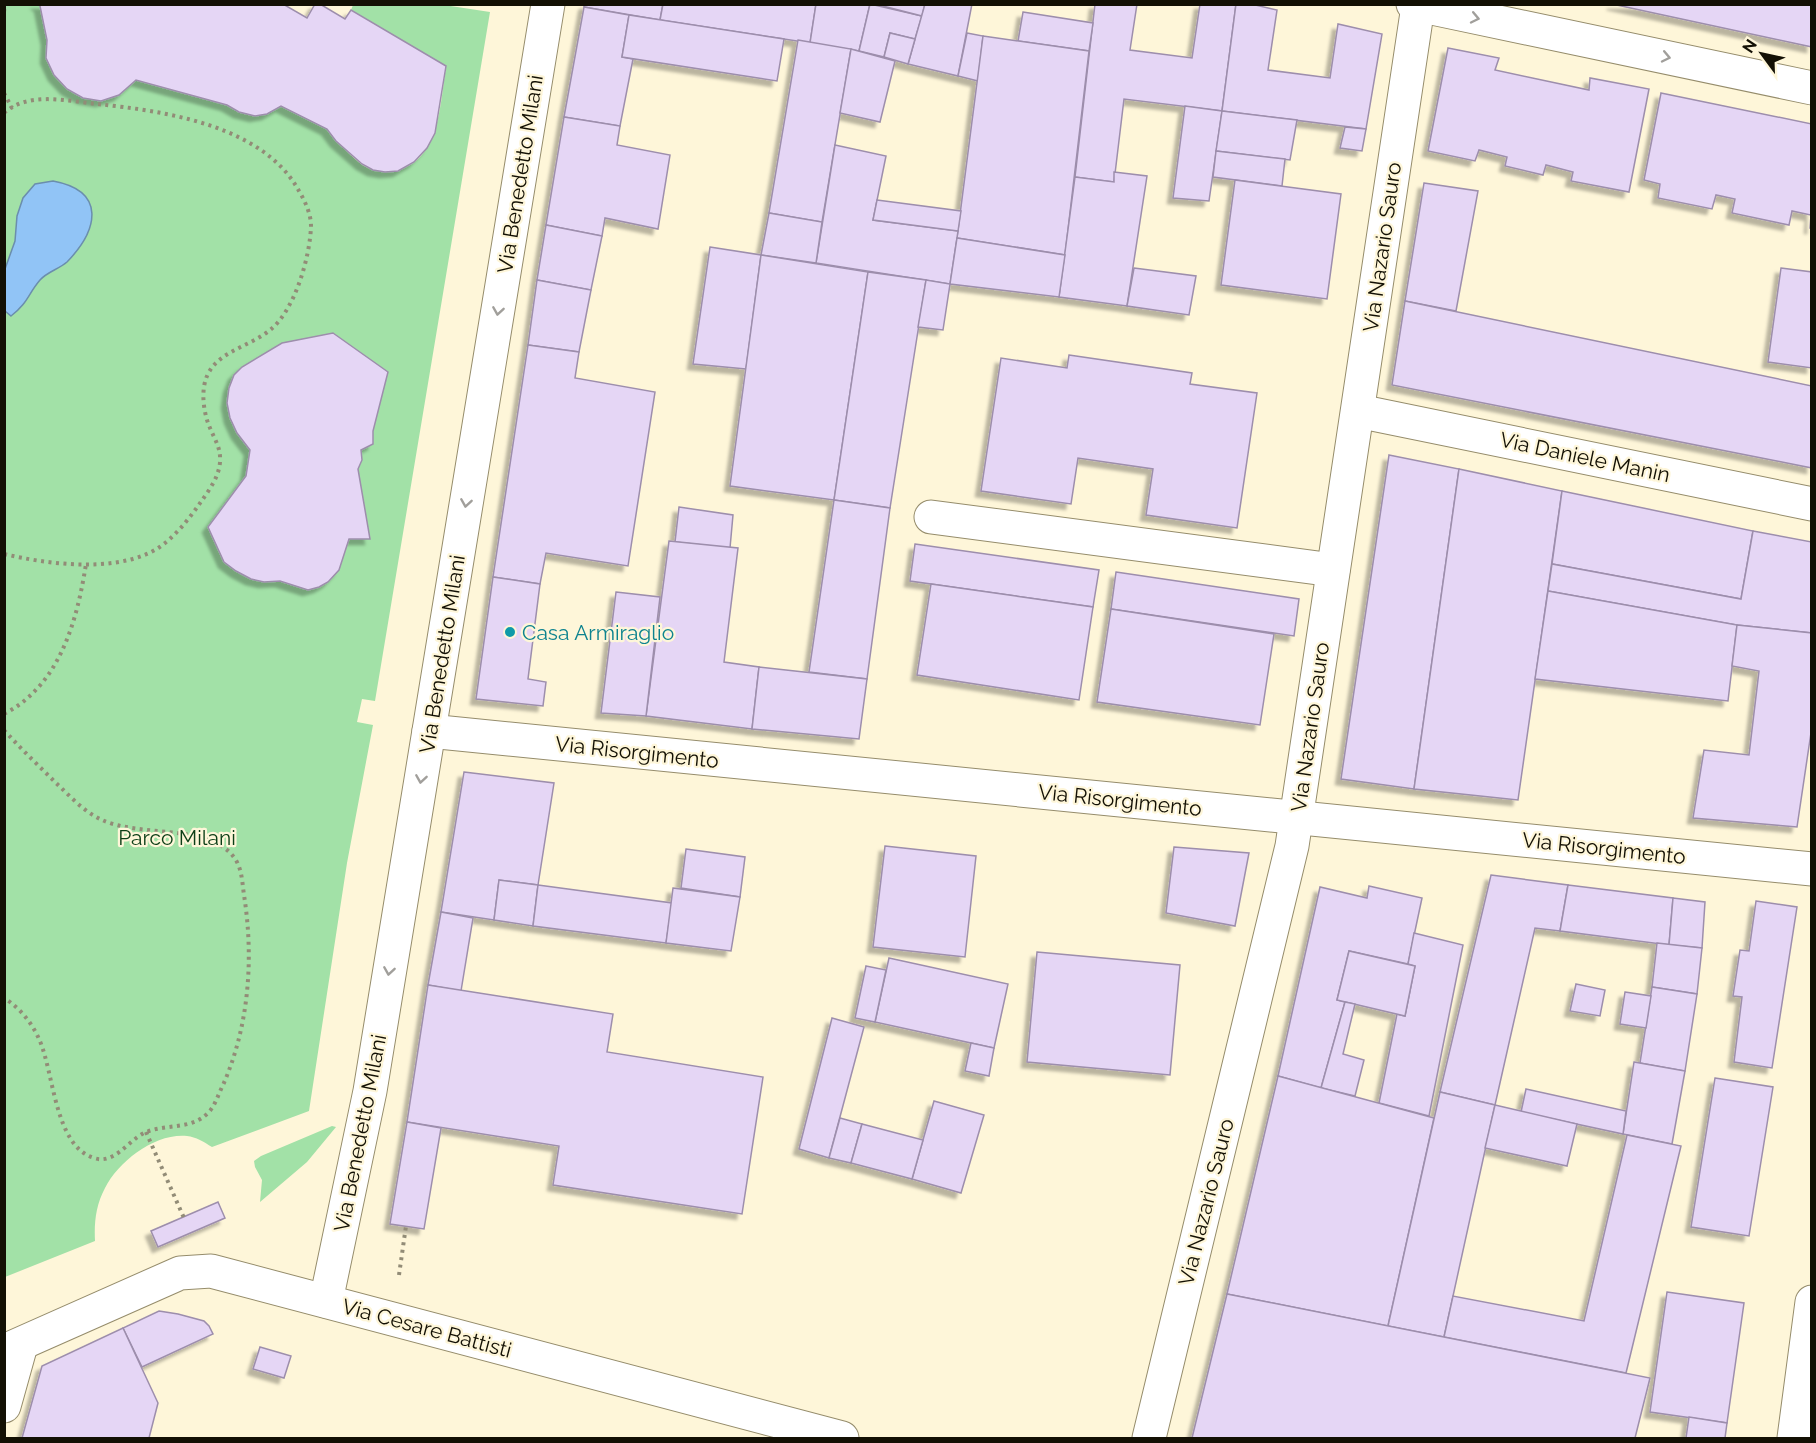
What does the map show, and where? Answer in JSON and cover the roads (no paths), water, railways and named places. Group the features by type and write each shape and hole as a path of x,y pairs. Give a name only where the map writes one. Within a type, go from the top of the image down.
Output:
{"street":[{"name":"Via Benedetto Milani","path":"326,1301 370,1091 548,4"},
{"path":"1415,5 1812,88"},
{"name":"Via Nazario Sauro","path":"1149,1438 1290,855 1358,411 1415,5"},
{"name":"Via Daniele Manin","path":"1358,411 1812,504"},
{"path":"931,517 1333,570"},
{"name":"Via Risorgimento","path":"429,731 1812,869"},
{"name":"Via Cesare Battisti","path":"13,1348 180,1273 211,1271 842,1438"},
{"path":"1794,1438 1812,1302"},
{"path":"4,1406 13,1348"}],"water":[{"path":"53,181 70,186 82,193 92,213 90,225 78,250 67,262 43,277 21,307 11,316 5,311 5,269 15,241 17,216 23,198 35,184"}],"place":[{"name":"Casa Armiraglio","path":"510,632"}],"park label":[{"name":"Parco Milani","path":"177,837"}]}
